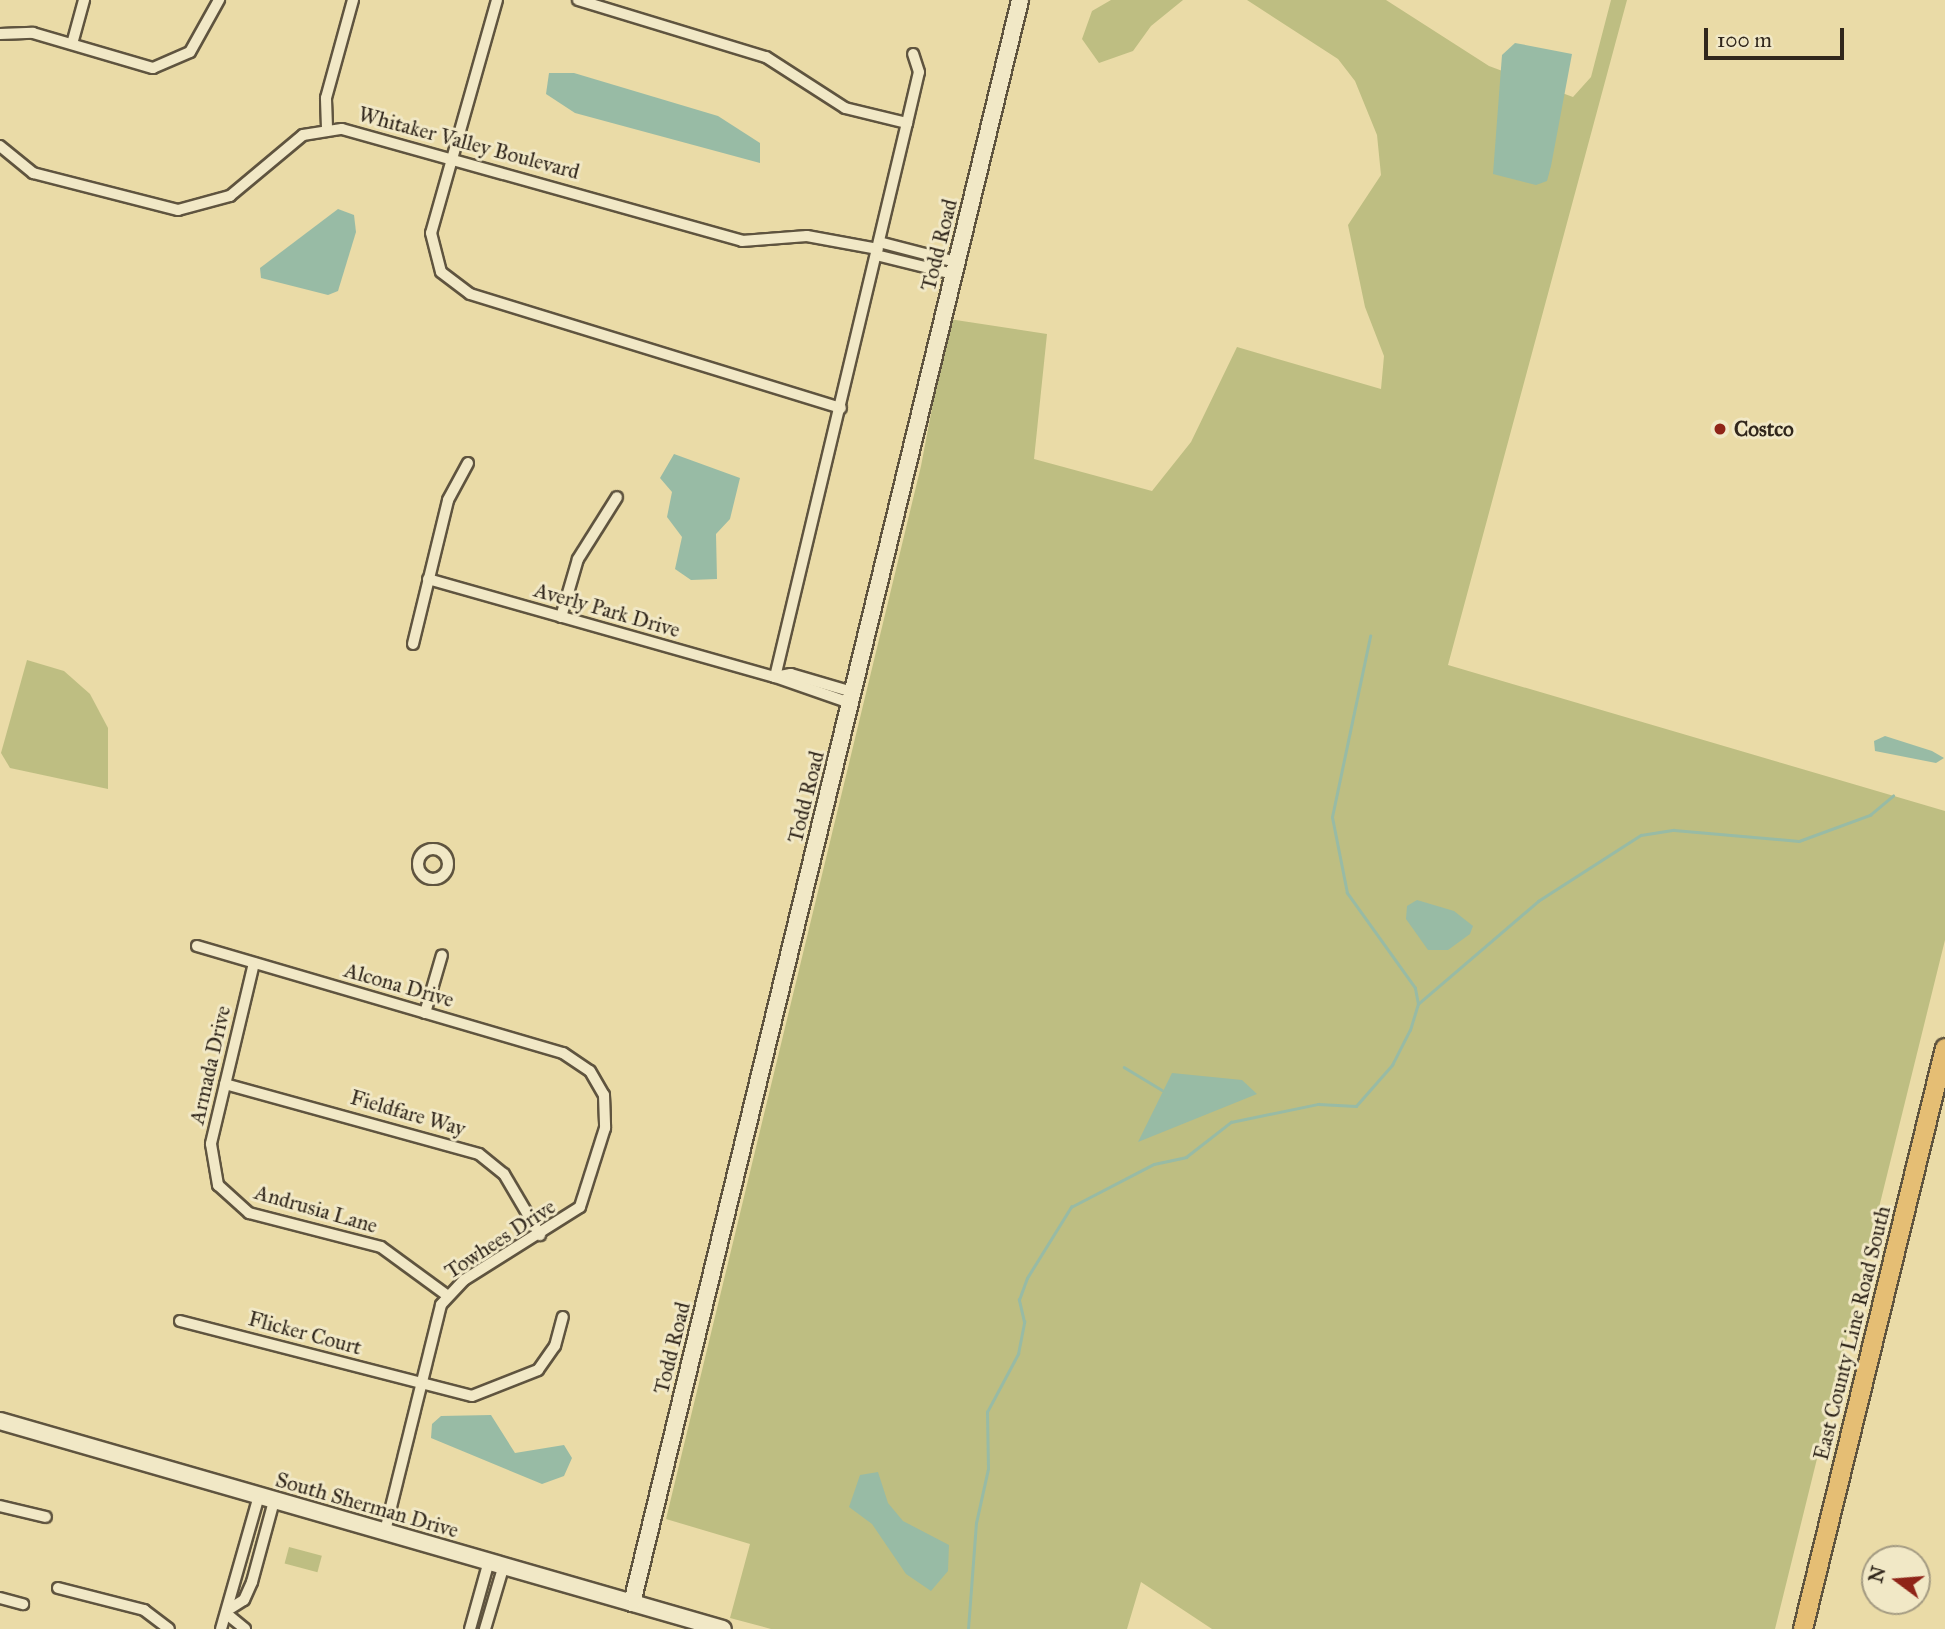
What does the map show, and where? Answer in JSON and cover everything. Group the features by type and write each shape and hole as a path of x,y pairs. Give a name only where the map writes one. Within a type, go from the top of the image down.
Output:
{"main road":[{"name":"East County Line Road South","path":"1803,1629 1945,1048"}],"street":[{"path":"72,44 85,0"},
{"path":"0,34 24,31 153,68 171,64 205,34 219,0"},
{"path":"327,128 326,98 353,0"},
{"path":"497,0 431,233 441,272 455,286 841,408"},
{"path":"578,0 766,57 845,108 907,123"},
{"name":"Todd Road","path":"632,1603 1020,0"},
{"path":"775,677 919,72 913,54"},
{"name":"Whitaker Valley Boulevard","path":"0,146 37,174 178,210 230,195 296,140 327,128 451,157 742,241 807,236 878,248 955,268"},
{"path":"413,644 449,496 468,463"},
{"path":"561,617 578,559 617,497"},
{"name":"Averly Park Drive","path":"428,579 775,677 791,674 851,698"},
{"name":"Alcona Drive","path":"197,946 563,1053 587,1068"},
{"path":"425,1013 442,955"},
{"name":"Armada Drive","path":"215,1177 211,1144 254,963"},
{"name":"Towhees Drive","path":"386,1532 420,1386 448,1296 574,1214 592,1184 607,1109 601,1085 587,1068"},
{"name":"Fieldfare Way","path":"225,1084 479,1154 505,1174 541,1235"},
{"name":"Andrusia Lane","path":"215,1177 244,1210 377,1245 448,1296"},
{"name":"Flicker Court","path":"180,1321 420,1386 472,1396 524,1380 550,1357 563,1317"},
{"name":"South Sherman Drive","path":"1,1423 496,1563 632,1603 693,1625 723,1629"},
{"path":"221,1629 266,1498"},
{"path":"229,1612 244,1600 251,1582 266,1498"},
{"path":"0,1506 46,1517"},
{"path":"470,1629 496,1563"},
{"path":"485,1629 496,1563"},
{"path":"58,1588 144,1610 169,1629"},
{"path":"0,1598 23,1604"},
{"path":"229,1612 245,1629"}],"green space":[{"path":"1111,0 1183,0 1151,26 1133,51 1099,63 1082,39 1092,11"},
{"path":"1247,0 1386,0 1489,66 1573,97 1591,77 1611,0 1627,0 1448,665 1945,811 1945,940 1775,1629 1212,1629 1141,1582 1127,1629 771,1629 730,1618 750,1544 666,1519 921,466 949,319 1047,334 1034,459 1152,491 1191,442 1237,347 1381,389 1384,356 1365,307 1348,225 1381,175 1377,135 1355,81 1338,59"},
{"path":"27,660 64,671 90,694 108,728 108,789 10,768 1,753"},
{"path":"289,1547 322,1556 317,1572 285,1563"}],"shaded area":[{"path":"1515,43 1572,54 1547,181 1536,185 1493,174 1502,55"},
{"path":"549,73 574,73 718,116 760,143 760,163 575,113 546,94"},
{"path":"338,209 354,215 356,232 338,291 328,295 261,278 260,268"},
{"path":"674,454 740,478 730,519 716,534 717,579 691,580 675,569 682,537 667,517 672,492 660,478"},
{"path":"1885,736 1932,751 1944,758 1936,763 1875,751 1874,741"},
{"path":"1417,900 1454,911 1473,926 1470,934 1448,950 1428,950 1406,919 1407,906"},
{"path":"1172,1073 1242,1080 1257,1094 1138,1142"},
{"path":"491,1415 515,1453 564,1445 572,1458 564,1476 542,1484 431,1438 432,1424 441,1416"},
{"path":"878,1472 888,1503 903,1521 949,1545 948,1571 931,1591 906,1574 872,1524 849,1507 860,1475"}],"waterway":[{"path":"968,1629 976,1523 988,1469 987,1412 1018,1354 1024,1322 1019,1300 1027,1278 1071,1207 1154,1164 1186,1157 1231,1122 1318,1104 1356,1106 1392,1065 1410,1030 1418,1004 1415,988 1347,893 1332,817 1370,636"},
{"path":"1418,1004 1538,901 1641,835 1674,830 1799,841 1870,815 1893,796"},
{"path":"1124,1067 1162,1090"}],"place":[{"name":"Costco","path":"1720,429"}]}
